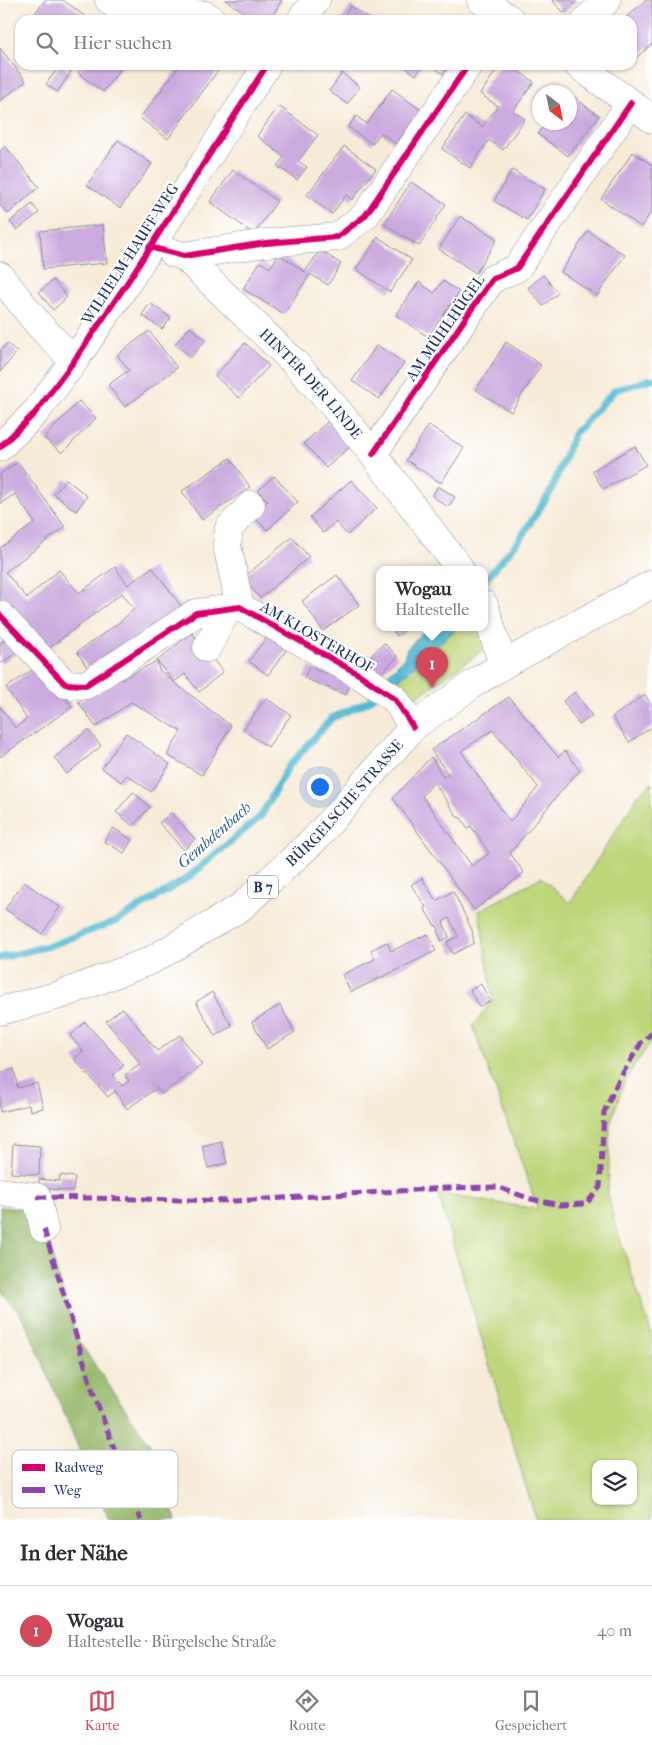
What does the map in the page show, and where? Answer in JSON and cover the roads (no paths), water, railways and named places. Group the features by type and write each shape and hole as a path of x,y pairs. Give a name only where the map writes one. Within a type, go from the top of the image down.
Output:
{"street":[{"path":"109,0 115,5 204,15"},
{"path":"305,15 316,0"},
{"path":"591,15 607,0"},
{"name":"WILHELM-HAUFF-WEG","path":"0,447 35,413 74,362 264,70"},
{"path":"150,247 184,256 266,243 337,237 366,216 465,70"},
{"name":"AM MÜHLHÜGEL","path":"374,454 492,279 517,268 642,111 585,70"},
{"name":"HINTER DER LINDE","path":"184,256 295,363 374,454 458,566"},
{"path":"0,276 39,325 74,362"},
{"name":"AM KLOSTERHOF","path":"251,505 229,528 227,545 233,608 360,675 395,699 413,727"},
{"name":"BÜRGELSCHE STRASSE","path":"0,1011 60,995 152,960 241,907 315,839 413,727 503,665 652,584"},
{"path":"3,625 65,684 86,685 196,613 233,608"},
{"path":"207,648 233,608"},
{"path":"488,618 503,665"},
{"path":"0,1192 36,1197 44,1229"}],"water":[{"path":"424,631 454,631 394,684 385,677 404,658 407,649"}],"waterway":[{"name":"Gembdenbach","path":"488,576 519,540 551,491 574,434 615,390 652,379"},
{"name":"Gembdenbach","path":"0,958 52,945 117,921 186,879 261,816 288,767 332,718 369,701 376,694"}],"place":[{"name":"Wogau","path":"432,688"}]}
